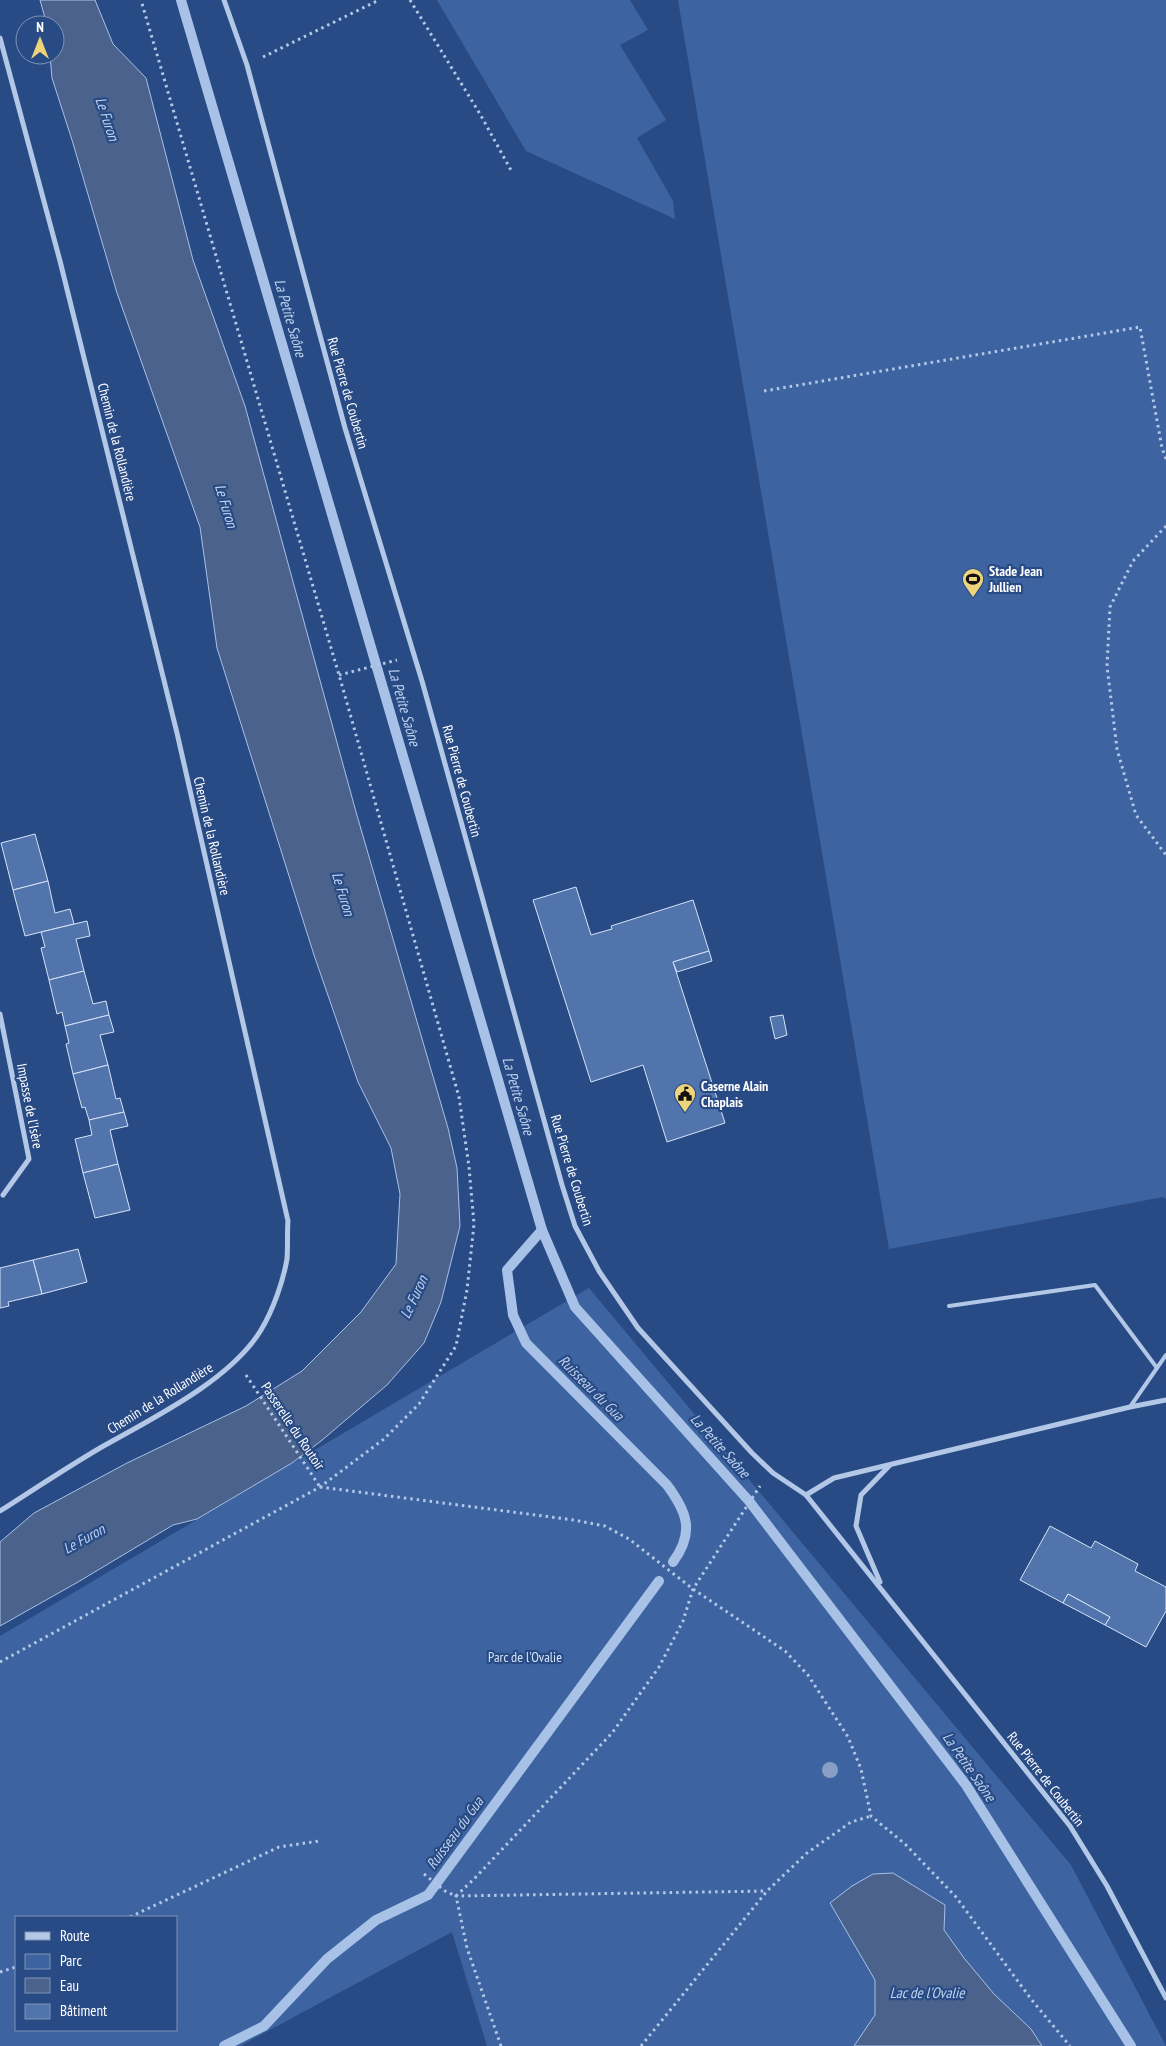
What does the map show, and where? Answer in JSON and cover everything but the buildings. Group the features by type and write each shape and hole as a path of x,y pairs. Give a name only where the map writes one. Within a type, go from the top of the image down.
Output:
{"street":[{"name":"Rue Pierre de Coubertin","path":"224,0 247,66 345,428 422,681 562,1186 575,1226 600,1271 638,1328 773,1473 806,1495 1070,1826 1107,1886 1166,1998"},
{"name":"Chemin de la Rollandière","path":"0,38 60,261 175,723 288,1221 286,1259 275,1299 260,1331 236,1360 221,1374 191,1395 71,1465 0,1511"},
{"name":"Impasse de l'Isère","path":"0,1014 29,1159 3,1195"},
{"path":"806,1495 834,1478 1166,1400"},
{"name":"Rue Pierre de Coubertin","path":"883,1590 856,1526 862,1495 890,1465"}],"lane":[{"path":"950,1306 1095,1285 1157,1368"},
{"path":"1130,1407 1166,1355"}],"path":[{"path":"0,1662 320,1487 384,1439 419,1404 456,1346 467,1290 474,1224 469,1167 459,1097 339,675 141,0"},
{"path":"247,66 379,0"},
{"path":"410,0 480,114 512,172"},
{"path":"764,391 1140,327 1162,448 1166,459"},
{"path":"1166,526 1132,561 1110,606 1107,666 1117,749 1136,815 1166,855"},
{"path":"339,675 398,660"},
{"name":"Passerelle du Routoir","path":"247,1377 320,1487"},
{"path":"456,1896 612,1733 659,1667 682,1621 693,1589 763,1483"},
{"path":"320,1487 574,1520 605,1526 629,1539 693,1589 785,1651 808,1675 848,1737 862,1769 871,1816 904,1844 956,1898 1031,2000 1070,2046"},
{"path":"641,2046 767,1890 807,1853 851,1822 871,1816"},
{"path":"132,1916 279,1847 319,1841"},
{"path":"424,1874 456,1896 767,1890"},
{"path":"456,1896 467,1948 501,2046"},
{"path":"0,1972 15,1967"}],"green space":[{"path":"437,0 630,0 648,30 620,45 666,120 637,138 673,201 675,219 526,151"},
{"name":"Stade Jean Jullien","path":"678,0 1166,0 1166,1199 1163,1197 889,1249"},
{"name":"Parc de l'Ovalie","path":"589,1288 1071,1865 1166,2046 487,2046 452,1932 240,2046 0,2046 0,1636"}],"water":[{"name":"Le Furon","path":"40,0 95,0 113,44 146,78 193,260 245,406 356,812 448,1128 457,1168 460,1226 441,1302 424,1343 387,1385 292,1463 197,1519 173,1525 0,1626 0,1542 34,1513 127,1463 246,1406 302,1371 361,1312 396,1264 400,1194 391,1148 358,1082 314,955 217,648 200,527 117,293 52,78 51,65 65,65 65,15 44,15"},
{"name":"Lac de l'Ovalie","path":"893,1873 945,1905 944,1930 994,1994 1031,2029 1042,2046 854,2046 875,2015 875,1980 830,1903 852,1886 873,1874"}],"waterway":[{"name":"La Petite Saône","path":"181,0 542,1230 575,1307 749,1501 966,1785 1131,2046"},
{"name":"Ruisseau du Gua","path":"542,1230 507,1270 513,1315 526,1343 667,1485 674,1495 686,1522 686,1532 680,1551 673,1562"},
{"name":"Ruisseau du Gua","path":"224,2046 264,2026 327,1959 376,1920 428,1895 659,1581"}],"place":[{"name":"Stade Jean Jullien","path":"973,598"},
{"name":"Caserne Alain Chaplais","path":"685,1113"}]}
